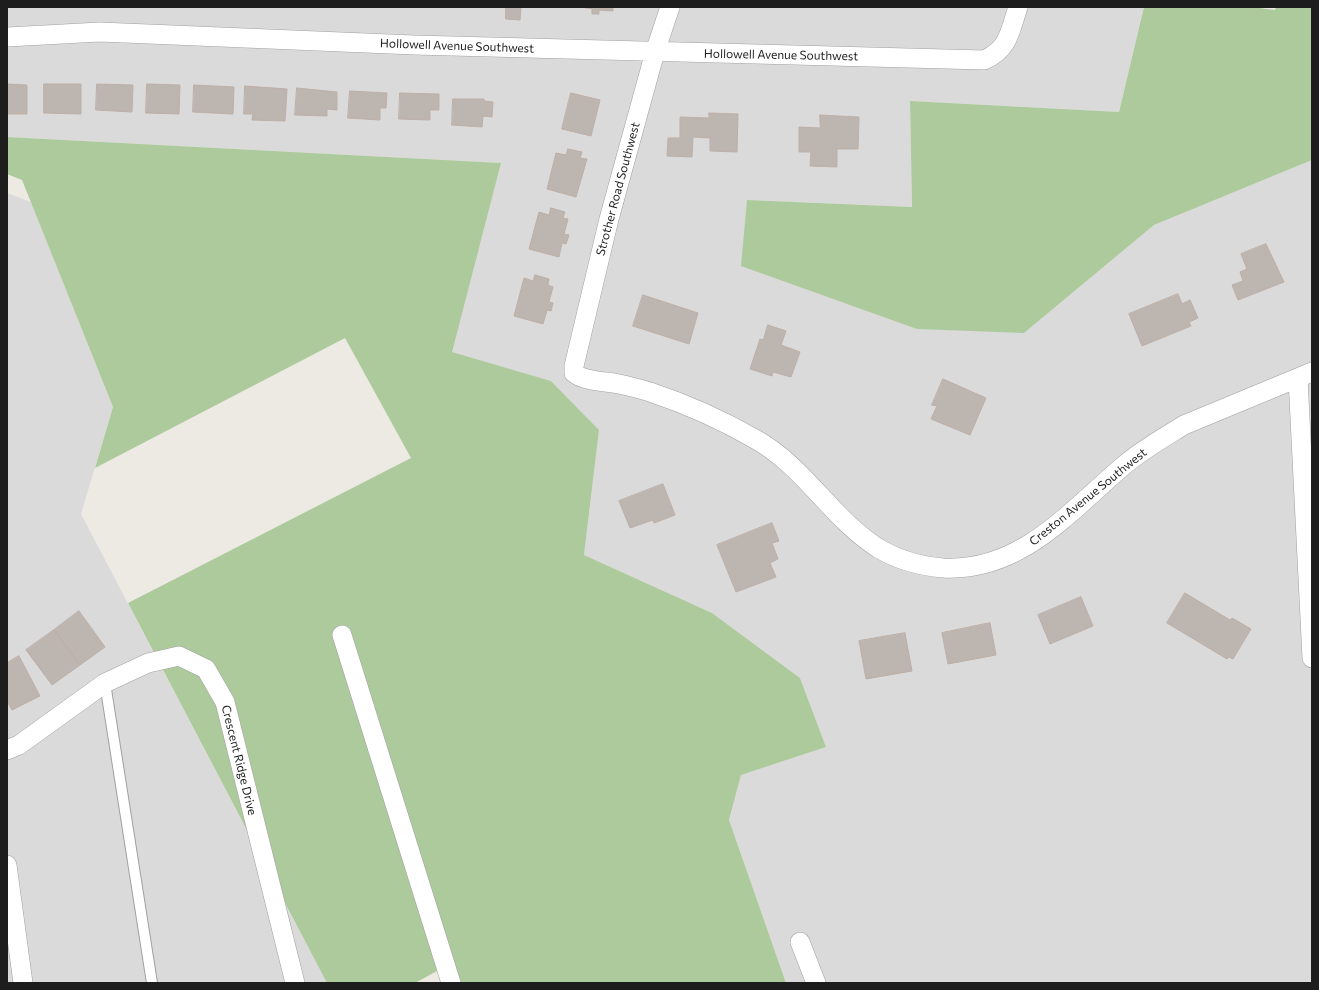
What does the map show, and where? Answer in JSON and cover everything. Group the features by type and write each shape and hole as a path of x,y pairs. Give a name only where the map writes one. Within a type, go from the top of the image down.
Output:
{"street":[{"name":"Strother Road Southwest","path":"574,373 574,366 609,220 655,52 670,7"},
{"name":"Hollowell Avenue Southwest","path":"7,37 100,32 421,45 984,60 996,55 1006,42 1018,7"},
{"name":"Creston Avenue Southwest","path":"574,373 580,377 620,384 650,392 731,426 758,440 783,459 853,528 878,547 900,559 927,567 956,568 989,563 1024,548 1045,534 1124,465 1166,436 1184,425 1305,375"},
{"path":"1305,375 1312,658"},
{"path":"342,635 452,983"},
{"name":"Crescent Ridge Drive","path":"13,747 105,683 148,663 179,656 206,669 225,702 295,983"},
{"path":"7,766 13,747"},
{"path":"7,865 23,983"},
{"path":"800,942 816,983"}],"lane":[{"path":"105,683 152,983"}],"shaded area":[{"path":"7,7 1144,7 1119,112 910,101 912,207 747,200 1024,333 1154,225 1312,160 1312,983 786,983 729,820 741,775 826,747 800,678 712,613 584,555 599,430 551,381 451,352 501,163 7,137"},
{"path":"7,193 31,202 113,407 81,514 327,983 7,983"}],"green space":[{"path":"1144,7 1251,7 1275,10 1276,7 1312,7 1312,160 1154,225 1024,333 917,329 741,266 747,200 912,207 910,101 1119,112"},
{"path":"7,137 501,163 452,352 551,381 599,430 584,555 712,613 800,678 826,747 741,775 729,820 786,983 443,983 437,971 415,983 327,983 128,603 411,458 345,338 95,468 113,407 22,180 7,174"}],"building":[{"path":"506,7 521,7 520,20 506,19"},
{"path":"579,7 613,7 613,11 599,10 599,14 592,14 592,9"},
{"path":"7,84 27,85 27,114 7,114"},
{"path":"44,84 81,84 81,114 44,113"},
{"path":"97,84 133,85 132,112 96,110"},
{"path":"147,84 180,85 179,114 146,113"},
{"path":"194,85 234,87 233,114 193,112"},
{"path":"245,86 287,89 285,121 252,120 253,114 244,114"},
{"path":"297,88 337,92 337,110 327,109 327,116 295,115"},
{"path":"350,91 387,93 386,108 380,108 380,120 348,118"},
{"path":"400,93 439,94 439,110 430,110 430,120 399,119"},
{"path":"571,93 600,100 591,136 562,129"},
{"path":"453,99 484,99 484,101 493,102 492,117 483,116 482,127 452,125"},
{"path":"709,113 738,114 737,152 710,151 710,138 693,137 692,157 667,156 668,138 680,138 680,117 709,118"},
{"path":"820,115 859,117 858,149 837,149 837,167 810,166 811,152 799,152 799,127 820,128"},
{"path":"568,149 582,152 580,158 587,159 576,197 547,189 556,153 566,155"},
{"path":"551,208 565,212 563,218 568,219 564,234 569,235 566,244 562,243 559,257 529,249 539,212 549,215"},
{"path":"1266,244 1284,282 1238,300 1232,285 1243,281 1240,272 1247,269 1241,254"},
{"path":"535,275 549,279 548,285 553,287 549,302 553,303 551,311 547,310 543,324 514,316 524,278 533,281"},
{"path":"1178,294 1182,304 1190,300 1198,318 1189,322 1191,326 1142,346 1129,314"},
{"path":"643,295 698,313 689,344 633,326"},
{"path":"768,325 786,331 781,345 800,352 791,377 773,372 772,376 750,369 760,339 763,340"},
{"path":"943,379 986,398 970,435 931,419 937,406 932,405"},
{"path":"663,484 675,515 654,523 653,520 630,528 619,501"},
{"path":"772,523 779,541 772,543 778,559 770,563 776,577 736,592 717,545"},
{"path":"1185,593 1230,620 1232,618 1251,629 1233,659 1229,657 1227,659 1167,623"},
{"path":"1081,597 1093,626 1050,644 1038,615"},
{"path":"79,611 105,647 80,665 54,630"},
{"path":"990,623 996,655 948,664 942,633"},
{"path":"54,630 80,665 52,685 26,650"},
{"path":"905,633 912,671 866,679 859,641"},
{"path":"19,656 40,696 12,710 7,701 7,663"}]}
